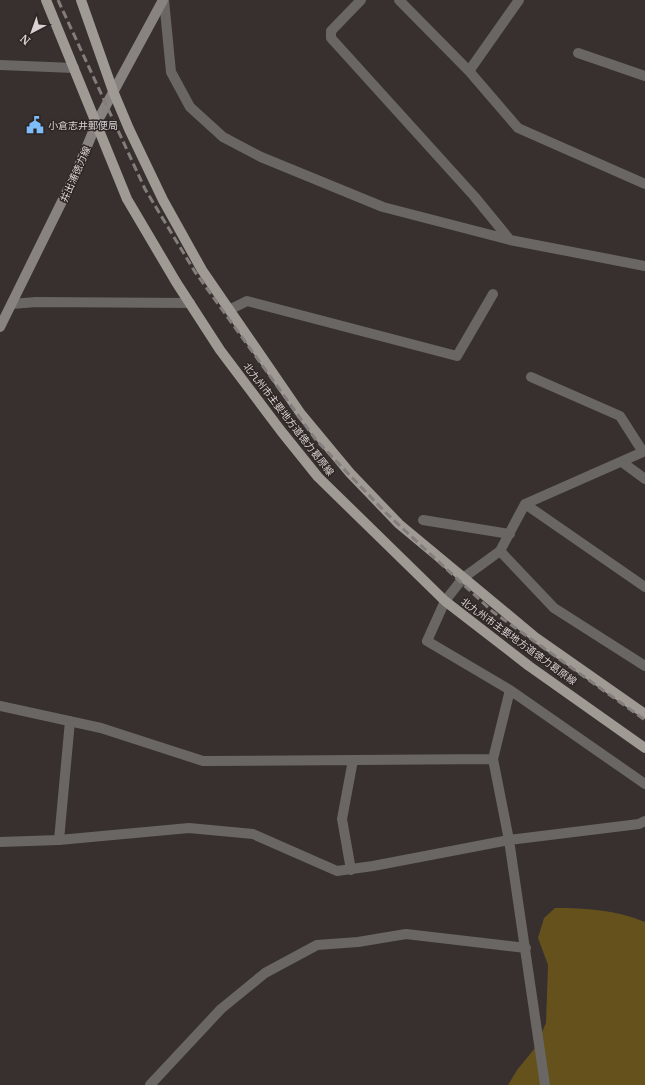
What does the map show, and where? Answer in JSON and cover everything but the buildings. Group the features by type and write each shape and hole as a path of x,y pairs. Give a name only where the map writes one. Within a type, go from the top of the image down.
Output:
{"main road":[{"name":"北九州市主要地方道徳力葛原線","path":"46,0 128,199 190,303 256,400 318,477 445,602 529,666 645,748"},
{"name":"北九州市主要地方道徳力葛原線","path":"81,0 113,91 163,200 202,270 301,414 350,473 399,524 535,637 645,714"},
{"name":"井出浦徳力線","path":"0,327 76,174 97,122 164,0"}],"street":[{"path":"164,0 171,72 190,107 223,137 261,157 383,207 510,240 645,266"},
{"path":"361,0 331,31 331,38 469,190 510,240"},
{"path":"399,0 469,71 518,128 645,184"},
{"path":"469,71 519,0"},
{"path":"578,53 645,76"},
{"path":"0,65 74,68"},
{"path":"229,310 247,301 457,356 493,294"},
{"path":"12,304 36,302 190,303"},
{"path":"531,377 620,416 644,452 525,504 500,551 463,578 445,602 427,641 510,690 645,784"},
{"path":"622,462 645,479"},
{"path":"525,504 645,587"},
{"path":"423,520 510,534"},
{"path":"500,551 554,608 645,666"},
{"path":"510,690 493,759 509,840 526,948 544,1085"},
{"path":"0,706 134,737 203,761 493,759"},
{"path":"59,840 70,721"},
{"path":"351,870 342,818 353,760"},
{"path":"0,842 59,840 189,828 253,834 337,871 351,870 509,840 639,824 645,821"},
{"path":"150,1085 221,1009 265,974 317,945 358,942 406,934 526,948"}],"shaded area":[{"path":"555,908 601,910 645,922 645,1085 508,1085 517,1070 535,1048 546,1023 548,965 538,938 544,918"}],"railway":[{"path":"58,0 145,189 195,272 316,440 386,513 493,612 645,720"}],"place":[{"name":"小倉志井郵便局","path":"35,125"}]}
